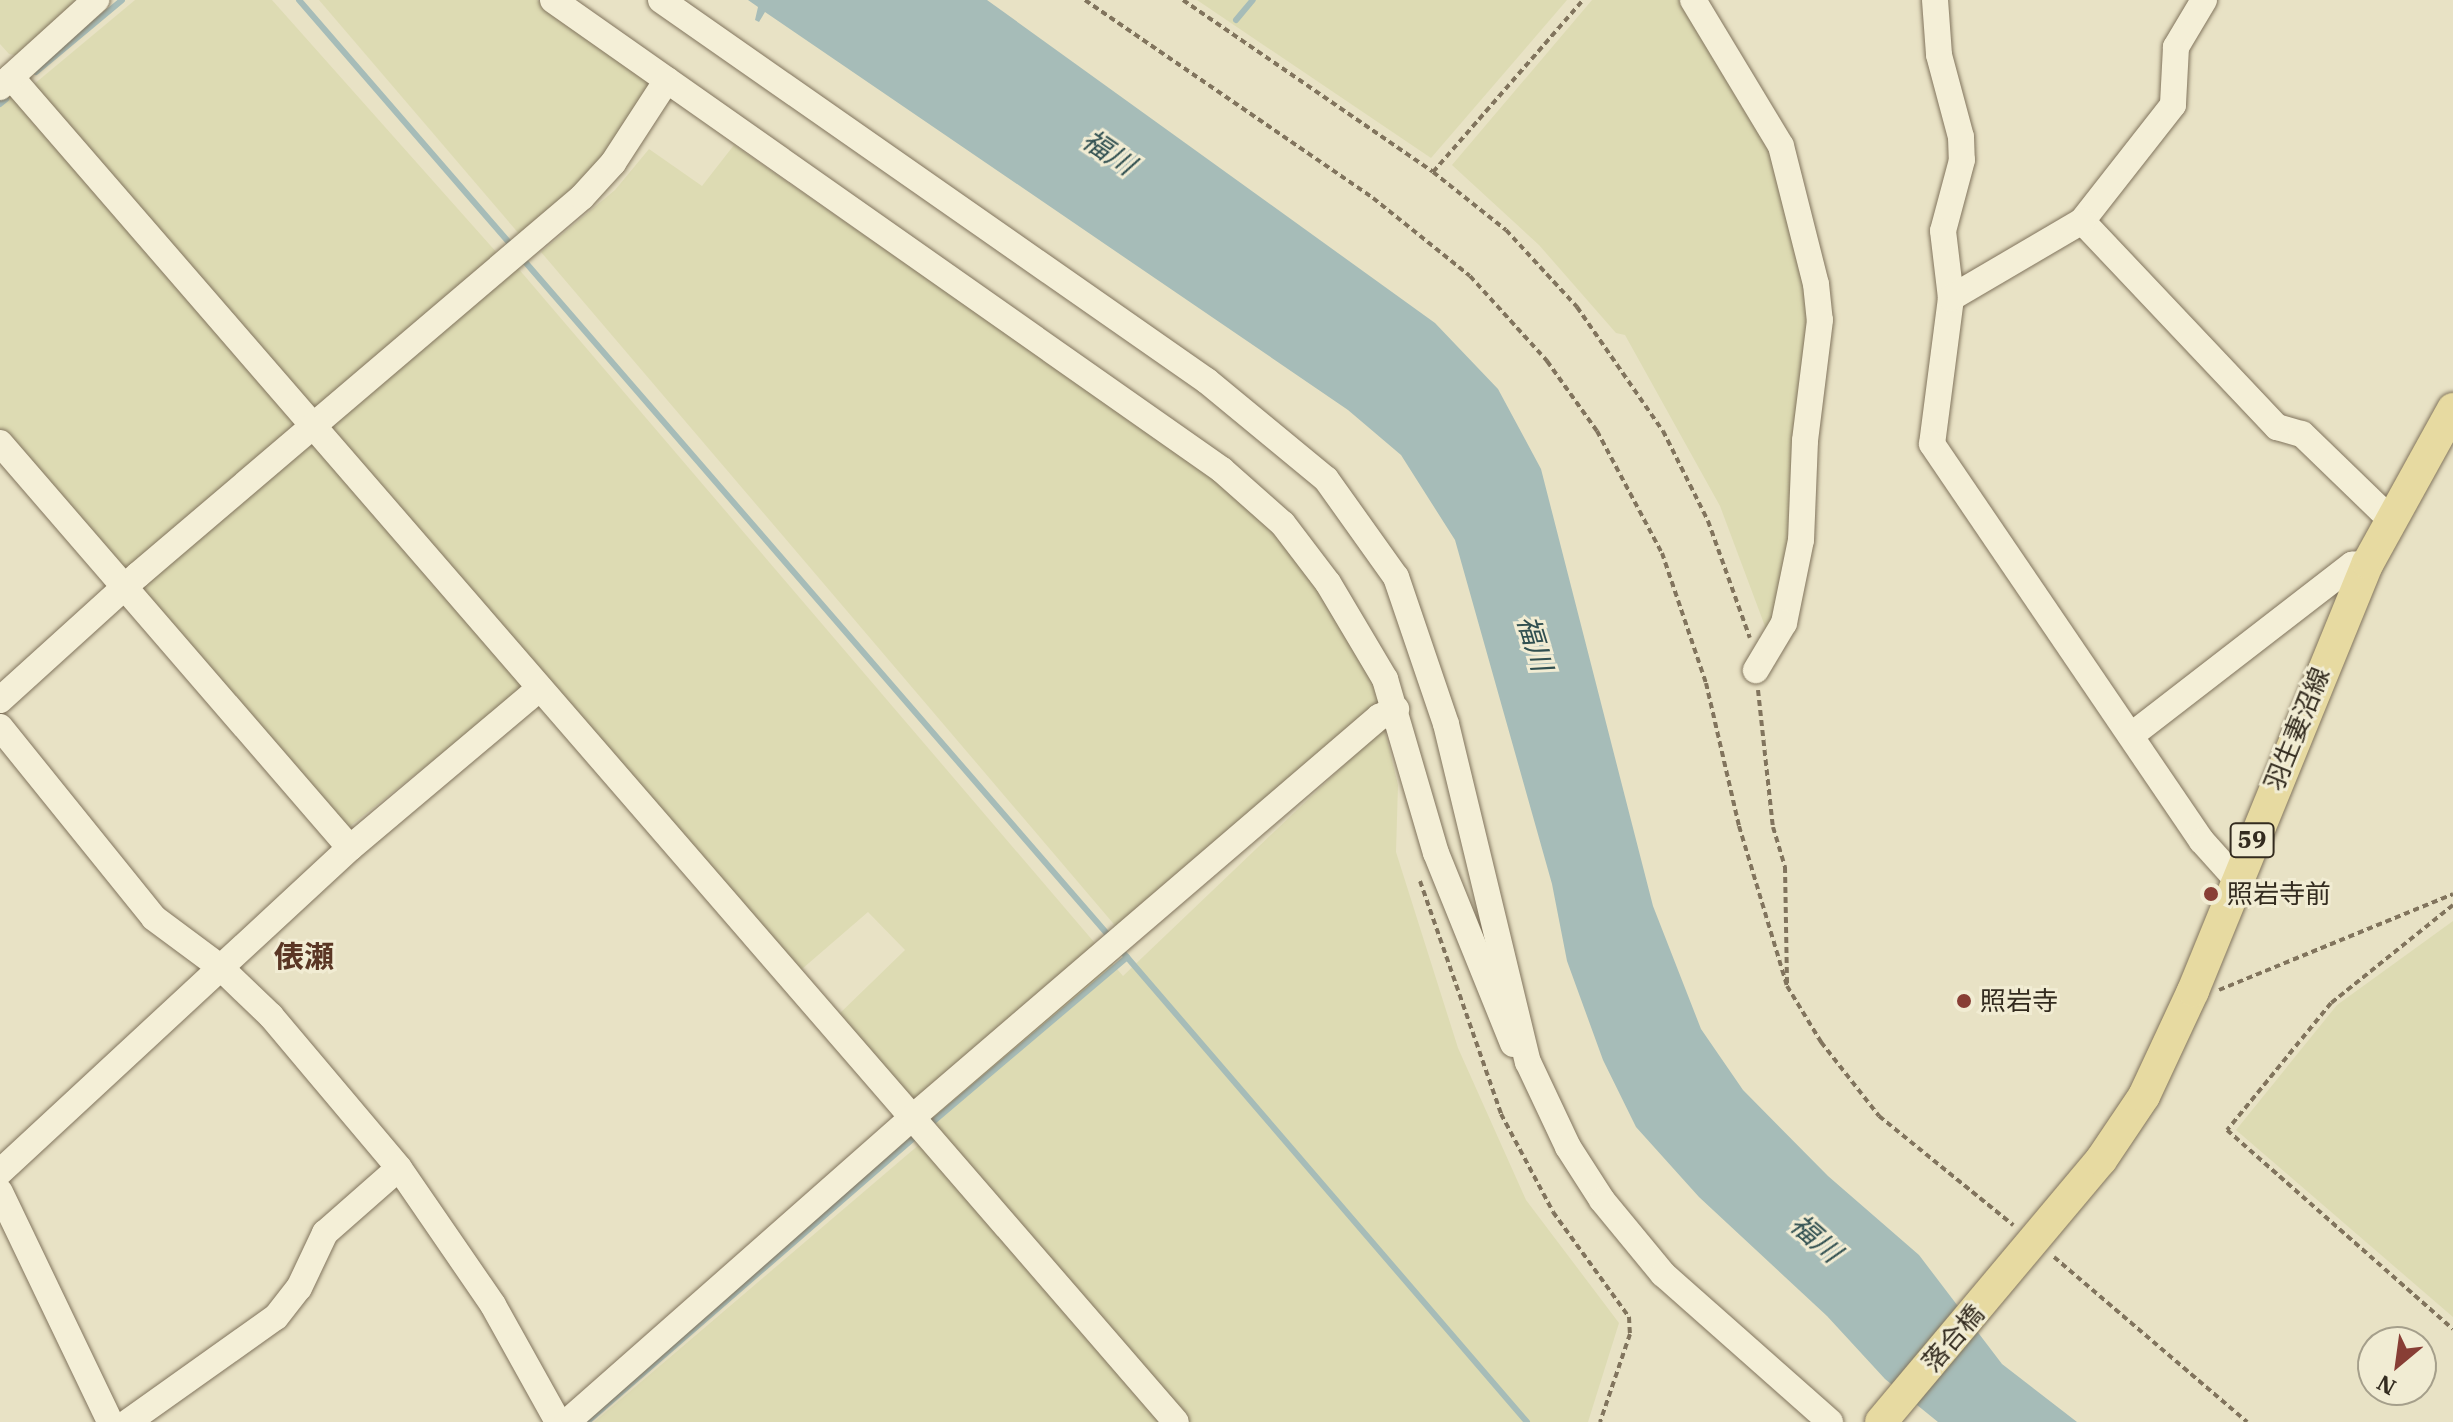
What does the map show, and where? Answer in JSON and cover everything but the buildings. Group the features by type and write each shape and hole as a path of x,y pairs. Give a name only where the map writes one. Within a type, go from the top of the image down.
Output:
{"main road":[{"name":"羽生妻沼線","path":"2030,1247 2126,1127 2193,991 2368,563 2453,409"},
{"name":"落合橋","path":"1881,1422 2030,1247"}],"street":[{"path":"96,0 5,82 315,424 1176,1422"},
{"path":"553,0 1262,504 1328,583 1385,679 1430,835 1475,959 1505,1034 1528,1062"},
{"path":"661,0 1207,381 1326,479 1396,577 1446,724 1528,1062 1568,1147 1634,1242 1711,1320 1830,1422"},
{"path":"1693,0 1781,146 1816,284 1820,320 1805,441 1801,540 1784,623 1756,670"},
{"path":"1935,0 1939,55 1961,137 1962,160 1943,231 1951,298 1932,444 1936,455 2133,734 2202,841 2237,880"},
{"path":"1951,298 2082,221 2173,105 2176,47 2204,0"},
{"path":"0,700 315,424 582,197 613,163 667,80"},
{"path":"2082,221 2277,427 2302,434 2390,519"},
{"path":"0,443 350,848"},
{"path":"2133,734 2352,565 2368,563"},
{"path":"0,1172 350,848 540,688"},
{"path":"567,1422 914,1116 1379,717 1396,709"},
{"path":"0,727 154,918 220,967 271,1016 399,1168 493,1305 558,1422"},
{"path":"128,1422 276,1317 299,1288 325,1233 399,1168"},
{"path":"0,1192 110,1422"}],"path":[{"path":"1085,0 1373,198 1470,276 1573,396 1626,483 1687,620 1739,826 1787,986 1821,1042 1879,1116 2030,1247 2247,1422"},
{"path":"1183,0 1433,172 1506,230 1577,307 1625,370 1708,521 1736,589 1756,670 1773,827 1785,867 1787,986"},
{"path":"1433,172 1583,0"},
{"path":"1419,874 1463,1015 1501,1114 1553,1212 1629,1317 1630,1334 1600,1422"},
{"path":"2193,991 2225,990 2453,894"},
{"path":"2453,905 2331,1003 2227,1130 2453,1329"}],"shaded area":[{"path":"0,0 84,0 20,56 9,54 0,44"},
{"path":"135,0 272,0 498,254 325,405 312,406 33,85"},
{"path":"319,0 537,0 657,84 609,157 520,235"},
{"path":"1197,0 1567,0 1431,158"},
{"path":"1592,0 1682,0 1776,157 1810,296 1791,537 1779,619 1766,629 1720,506 1625,335 1616,333 1539,245 1452,165"},
{"path":"0,80 312,434 517,267 1123,976 1384,727 1398,785 1396,852 1458,1048 1526,1200 1619,1323 1588,1422 1186,1422 836,1017 905,950 868,912 795,975 541,675 345,830 0,430"},
{"path":"734,145 1257,507 1296,550 1383,700 1118,929 541,252 615,190 649,149 702,186"},
{"path":"2453,921 2453,1317 2236,1130 2337,1005"},
{"path":"921,1143 1163,1422 594,1422"}],"water":[{"name":"福川","path":"748,0 987,0 1435,323 1498,389 1541,469 1653,906 1701,1029 1743,1090 1828,1176 1919,1255 2002,1364 2077,1422 1938,1422 1885,1379 1827,1316 1699,1197 1636,1127 1603,1060 1567,961 1552,884 1455,540 1401,455 1348,410 765,12 759,22 755,20 758,7"}],"waterway":[{"path":"36,72 122,0"},
{"path":"299,0 513,247"},
{"path":"1236,20 1253,0"},
{"path":"0,104 6,99"},
{"path":"520,256 1110,937"},
{"path":"1120,949 1527,1422"},
{"path":"928,1126 1127,957"},
{"path":"587,1422 920,1133"}],"place":[{"name":"照岩寺前","path":"2211,894"},
{"name":"照岩寺","path":"1964,1001"}],"district":[{"name":"俵瀬","path":"304,956"}]}
